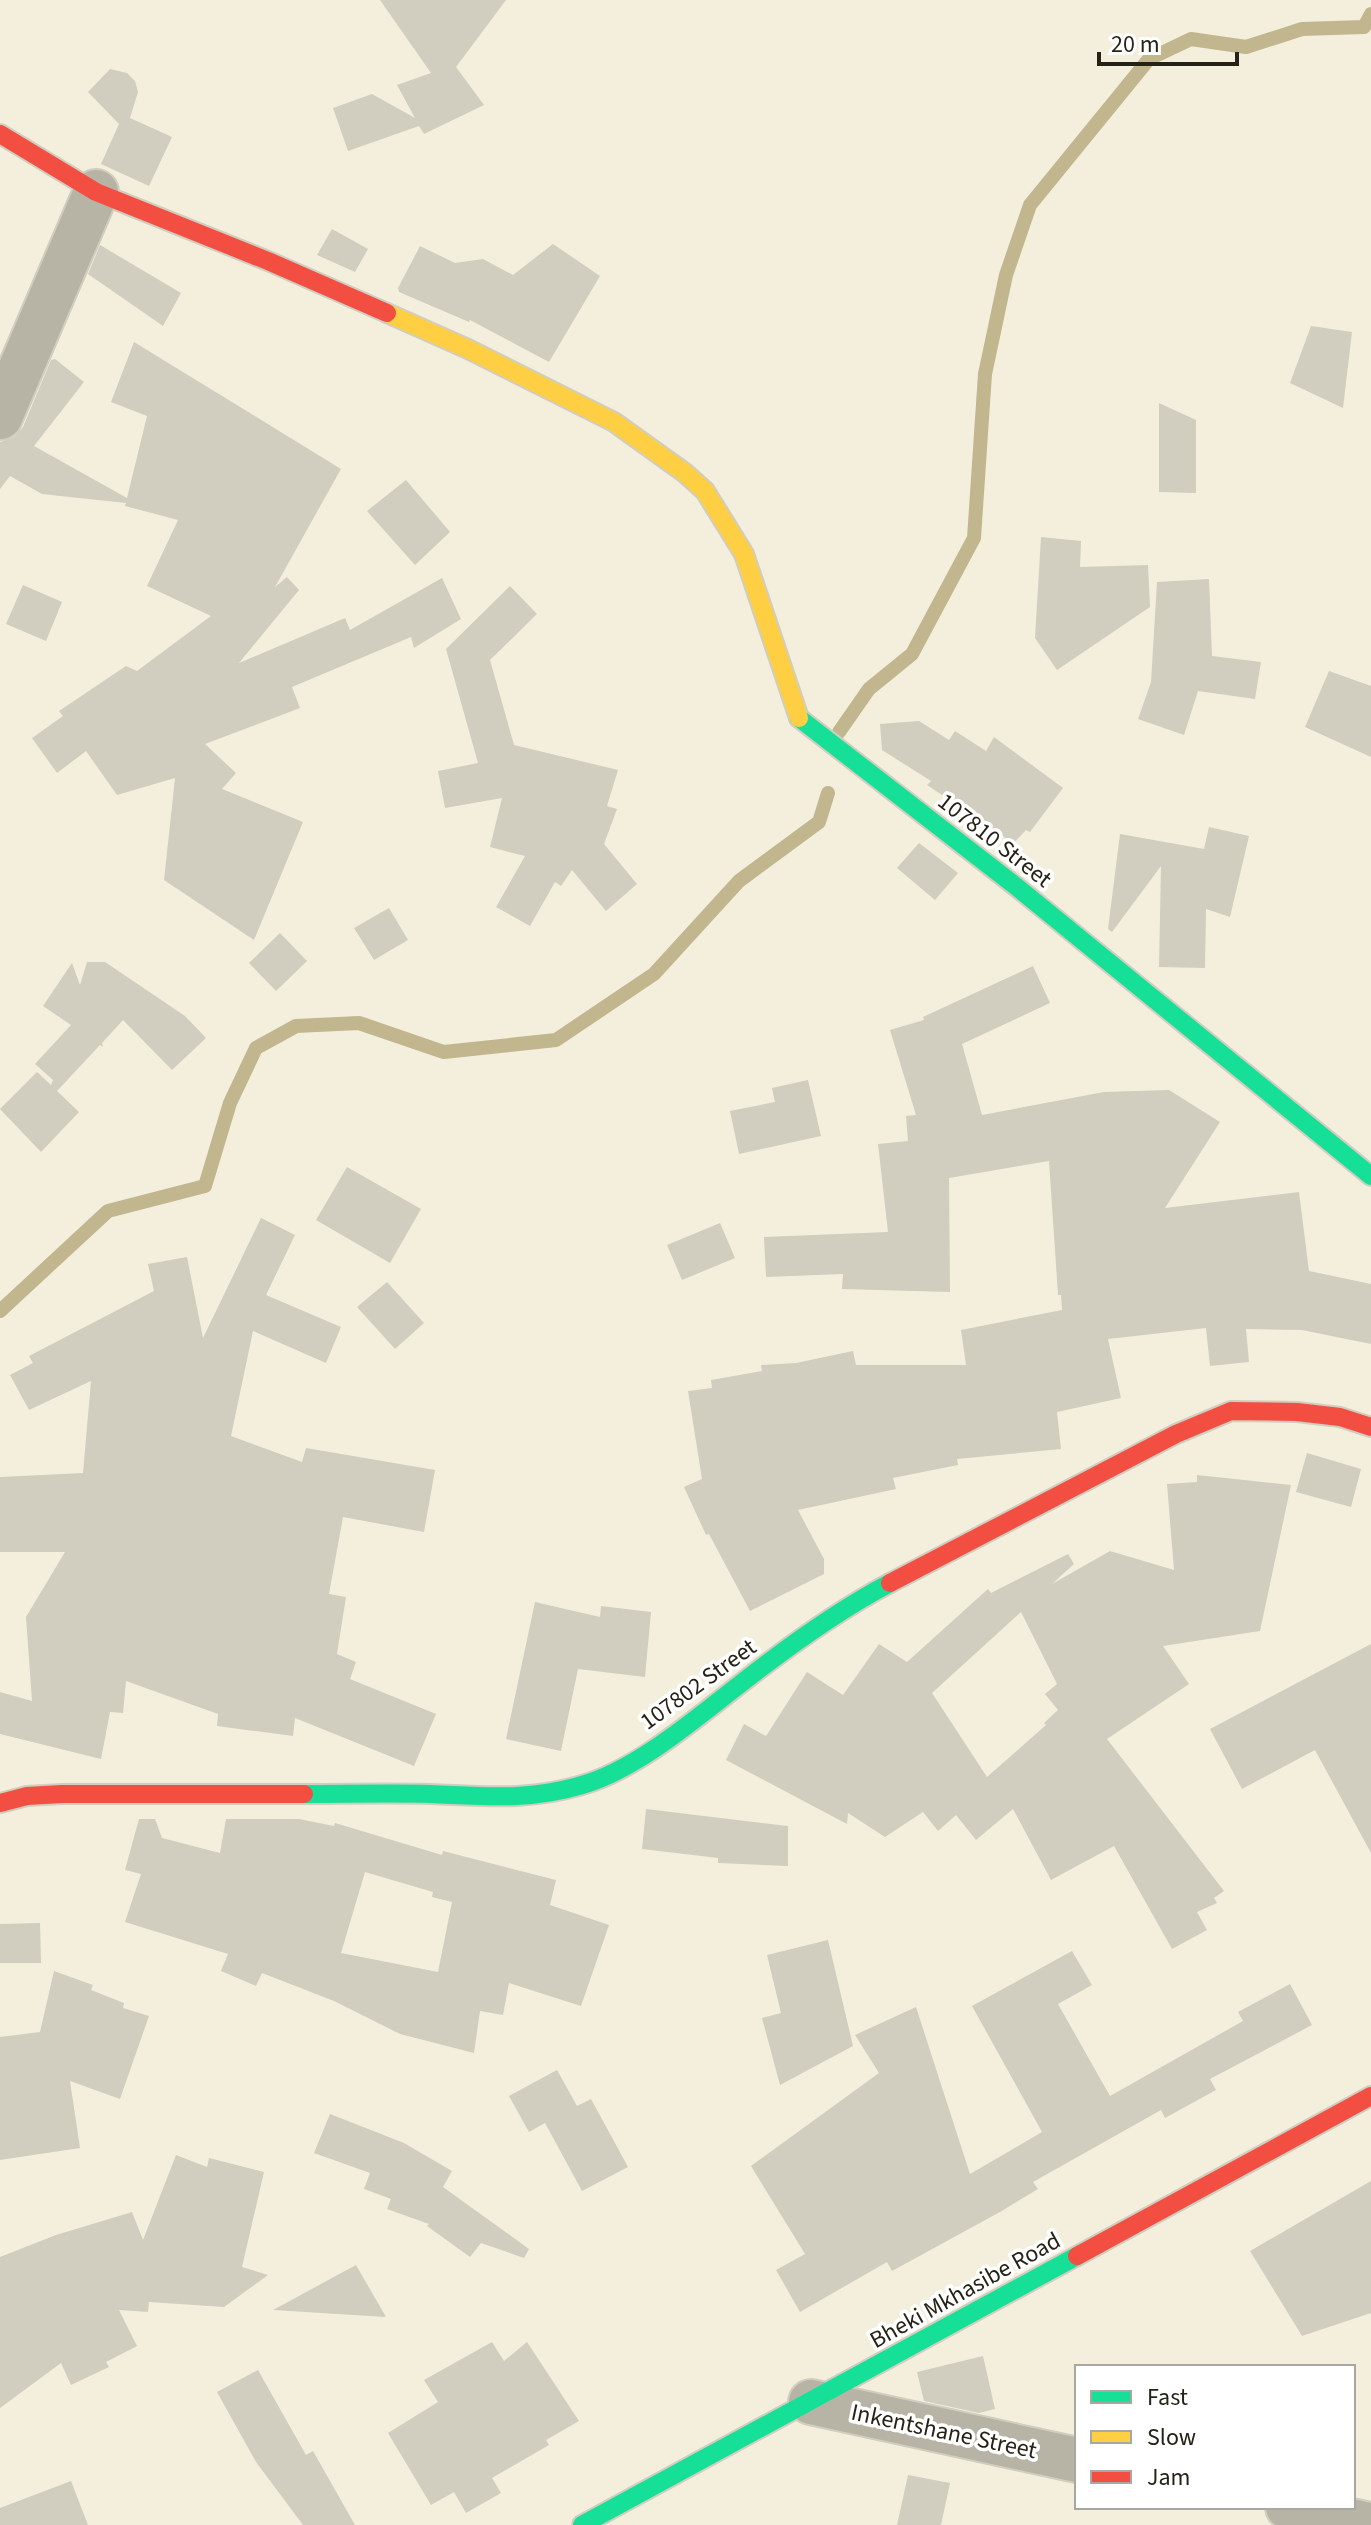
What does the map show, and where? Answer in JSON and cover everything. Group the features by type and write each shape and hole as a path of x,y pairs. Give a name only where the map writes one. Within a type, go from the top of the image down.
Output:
{"street":[{"name":"107810 Street","path":"0,134 96,192 268,261 468,349 614,422 685,473 705,491 744,554 800,720 1018,888 1371,1176"},
{"path":"0,417 96,192"},
{"name":"107802 Street","path":"0,1803 27,1796 76,1794 433,1794 483,1798 530,1796 584,1785 626,1765 676,1734 763,1666 869,1594 1176,1434 1231,1411 1297,1412 1340,1417 1371,1427"},
{"name":"Bheki Mkhasibe Road","path":"582,2525 1371,2096"},
{"name":"Inkentshane Street","path":"811,2402 1075,2460"},
{"path":"1297,2509 1369,2525"}],"building":[{"path":"380,0 506,0 456,67 484,105 424,134 419,126 348,151 333,108 372,94 415,118 397,85 431,73"},
{"path":"110,69 127,73 135,81 138,92 130,118 172,137 149,186 101,164 119,124 88,92"},
{"path":"332,229 368,249 355,272 317,255"},
{"path":"553,244 600,276 549,362 470,320 399,292 398,288 420,246 455,263 483,259 513,275"},
{"path":"100,245 181,293 163,326 88,274"},
{"path":"1311,326 1352,332 1343,408 1290,383"},
{"path":"134,342 341,469 275,587 287,577 299,590 239,663 345,618 350,630 442,578 461,619 414,648 411,637 292,687 300,708 205,744 236,773 222,789 303,822 254,940 164,880 175,778 117,795 86,751 57,773 32,738 63,716 59,711 126,666 137,671 211,616 147,586 178,520 125,506 126,503 42,494 10,476 0,489 0,442 14,437 23,427 51,360 55,359 84,382 34,446 127,498 147,416 111,402"},
{"path":"1159,403 1196,420 1196,493 1159,492"},
{"path":"406,480 450,532 415,565 367,511"},
{"path":"1041,537 1081,541 1080,567 1148,565 1150,607 1057,670 1035,638"},
{"path":"1209,579 1212,656 1261,662 1255,699 1198,691 1184,735 1138,719 1151,682 1157,582"},
{"path":"23,585 62,602 46,641 6,624"},
{"path":"510,586 537,614 490,660 514,745 618,770 607,806 617,809 604,844 637,884 606,911 572,870 561,886 555,882 530,926 496,907 525,856 490,847 502,798 445,808 438,771 478,763 446,649"},
{"path":"1329,671 1371,686 1371,757 1305,727"},
{"path":"919,721 949,740 955,731 986,751 994,737 1063,788 1030,832 1026,830 1012,845 999,832 994,838 952,806 954,803 927,785 931,781 882,750 880,724"},
{"path":"1209,827 1249,836 1230,917 1206,909 1205,968 1159,967 1161,866 1112,932 1108,929 1120,834 1204,849"},
{"path":"919,843 958,873 935,900 897,868"},
{"path":"389,908 408,940 374,960 354,928"},
{"path":"280,933 307,961 276,991 249,963"},
{"path":"87,962 105,962 185,1016 206,1038 172,1070 123,1020 102,1043 103,1047 100,1045 57,1091 79,1112 41,1152 0,1109 37,1072 51,1085 53,1080 35,1064 71,1025 43,1006 72,963 80,985"},
{"path":"1033,966 1050,1003 962,1044 982,1115 1104,1092 1169,1090 1220,1122 1165,1208 1299,1192 1309,1271 1371,1284 1371,1344 1302,1330 1246,1329 1249,1362 1210,1366 1206,1328 1108,1339 1121,1398 1057,1412 1061,1449 957,1459 958,1465 893,1478 896,1489 798,1510 824,1559 824,1574 750,1611 709,1534 706,1535 684,1487 702,1479 688,1391 712,1388 711,1380 762,1371 761,1365 796,1363 853,1351 856,1365 966,1365 961,1330 1062,1310 1061,1295 1058,1295 1049,1161 949,1178 950,1292 842,1289 843,1274 766,1277 764,1237 888,1232 878,1144 908,1141 906,1116 916,1115 890,1030 924,1020 923,1017"},
{"path":"808,1080 821,1136 739,1154 730,1111 775,1102 772,1088"},
{"path":"347,1167 421,1209 390,1263 316,1220"},
{"path":"261,1218 295,1235 266,1295 341,1327 326,1363 253,1331 231,1436 302,1462 306,1448 435,1470 424,1532 343,1517 329,1594 346,1597 337,1654 356,1662 350,1679 436,1714 414,1766 295,1718 293,1736 217,1726 218,1714 126,1681 123,1713 110,1712 101,1759 0,1734 0,1692 32,1701 26,1617 65,1552 0,1552 0,1477 83,1473 91,1381 29,1410 10,1375 33,1363 29,1356 154,1291 148,1264 187,1257 203,1338"},
{"path":"720,1223 735,1258 682,1280 667,1245"},
{"path":"387,1282 424,1323 395,1349 357,1307"},
{"path":"1307,1453 1361,1469 1351,1507 1296,1492"},
{"path":"1197,1475 1291,1485 1260,1631 1163,1646 1189,1684 1107,1739 1224,1891 1214,1898 1217,1903 1197,1912 1207,1930 1172,1949 1114,1846 1051,1880 1013,1809 976,1840 956,1815 938,1831 923,1812 885,1837 848,1813 847,1824 726,1760 744,1724 766,1736 807,1672 843,1695 879,1644 907,1662 988,1589 991,1593 1068,1554 1074,1564 1052,1584 1110,1551 1174,1570 1167,1484 1197,1482","holes":["1021,1612 1057,1684 1045,1694 1058,1710 1044,1723 1046,1725 987,1777 932,1693"]},
{"path":"535,1602 600,1617 601,1606 651,1612 645,1677 578,1669 561,1751 506,1739"},
{"path":"1371,1644 1371,1853 1315,1750 1242,1789 1210,1729"},
{"path":"646,1809 788,1826 788,1866 718,1863 718,1858 642,1849"},
{"path":"139,1819 155,1819 162,1838 220,1853 226,1819 299,1819 334,1826 335,1823 442,1855 443,1851 556,1880 550,1905 609,1925 581,2006 509,1983 503,2015 480,2011 474,2053 400,2034 334,2001 262,1973 256,1986 221,1971 228,1954 125,1922 141,1874 125,1870","holes":["365,1872 433,1892 432,1897 452,1902 438,1972 341,1953"]},
{"path":"40,1923 41,1963 0,1963 0,1924"},
{"path":"828,1940 853,2046 780,2085 762,2018 781,2013 767,1955"},
{"path":"1072,1951 1092,1985 1058,2004 1110,2096 1243,2021 1238,2012 1290,1984 1312,2025 1210,2079 1216,2090 1165,2118 1161,2110 1033,2182 1038,2189 1000,2212 892,2271 887,2262 800,2312 776,2270 805,2254 751,2166 879,2073 855,2035 916,2007 970,2174 1042,2132 972,2006"},
{"path":"54,1971 93,1985 91,1990 124,2003 123,2008 149,2016 120,2099 70,2081 80,2148 0,2160 0,2037 40,2032"},
{"path":"557,2070 577,2106 591,2099 628,2167 582,2191 545,2123 529,2132 509,2096"},
{"path":"330,2114 404,2143 452,2171 443,2187 529,2249 524,2258 481,2243 470,2257 427,2226 429,2224 387,2209 391,2199 364,2189 370,2173 314,2153"},
{"path":"176,2155 207,2167 209,2158 264,2172 242,2267 268,2275 224,2307 149,2302 148,2312 119,2310 137,2346 106,2362 109,2367 71,2385 61,2363 0,2408 0,2257 56,2235 132,2212 143,2240"},
{"path":"1371,2181 1371,2313 1302,2336 1250,2251"},
{"path":"356,2265 386,2317 273,2310"},
{"path":"492,2342 504,2361 527,2342 579,2421 546,2440 549,2445 492,2478 501,2493 466,2513 454,2492 431,2505 388,2433 438,2402 424,2380"},
{"path":"983,2356 995,2409 979,2413 924,2401 917,2372"},
{"path":"258,2370 306,2455 313,2451 355,2525 303,2525 256,2462 217,2392"},
{"path":"908,2475 950,2483 941,2525 897,2525"},
{"path":"71,2481 88,2525 0,2525 0,2508"}],"waterway":[{"path":"839,732 869,689 912,654 974,538 985,374 1006,275 1030,205 1149,59 1191,39 1246,47 1302,29 1364,27 1371,14"},
{"path":"0,1311 108,1211 205,1186 230,1103 256,1048 296,1026 359,1023 444,1052 556,1040 654,974 739,881 819,822 828,793"}],"traffic: fast":[{"path":"799,718 1018,888 1371,1176"},
{"path":"304,1794 525,1795 562,1790 602,1778 644,1756 793,1644 890,1583"},
{"path":"582,2525 1077,2256"}],"traffic: slow":[{"path":"387,313 468,349 614,422 705,491 744,554 799,718"}],"traffic: jam":[{"path":"0,134 96,192 387,313"},
{"path":"890,1583 1176,1434 1231,1411 1297,1412 1340,1417 1371,1427"},
{"path":"0,1803 27,1796 62,1794 304,1794"},
{"path":"1077,2256 1371,2096"}]}
